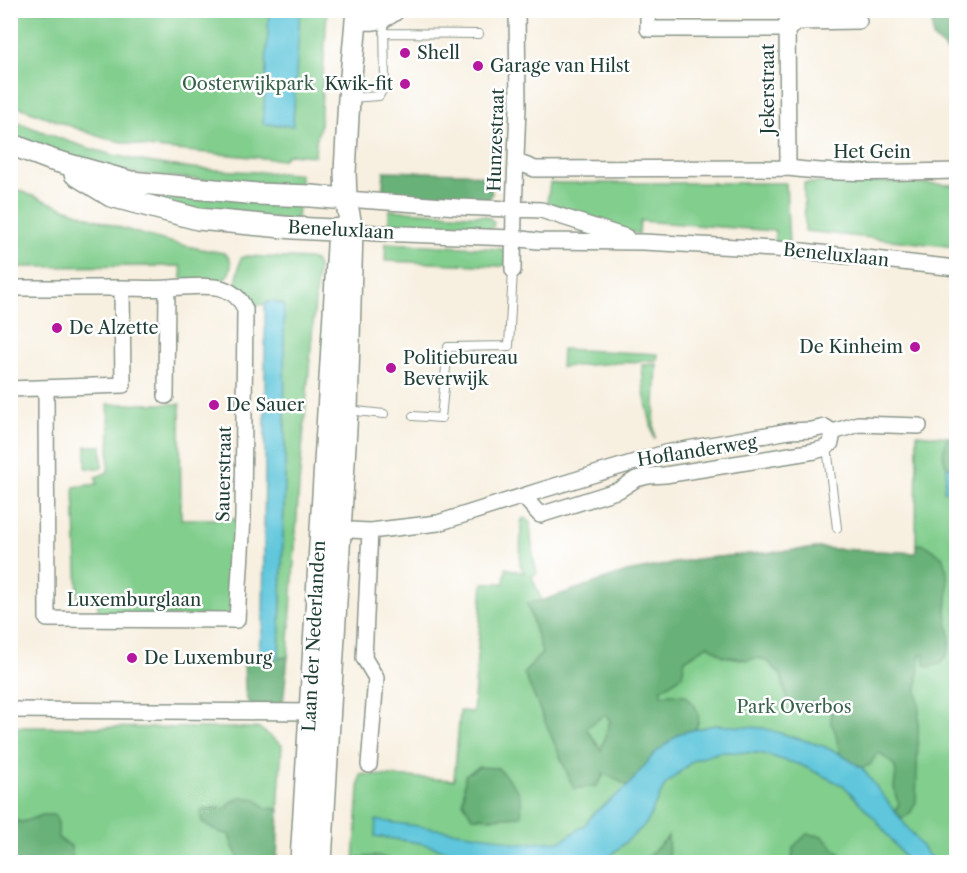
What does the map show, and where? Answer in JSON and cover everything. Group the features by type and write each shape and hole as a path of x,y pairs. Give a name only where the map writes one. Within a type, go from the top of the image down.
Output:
{"main road":[{"name":"Laan der Nederlanden","path":"321,862 320,712 330,529 346,410 345,172 356,16"},
{"name":"Beneluxlaan","path":"10,144 52,160 131,182 256,194 346,199"},
{"name":"Beneluxlaan","path":"52,160 111,196 198,219 294,228 345,230"},
{"name":"Laan der Nederlanden","path":"301,862 320,712"}],"street":[{"name":"Hunzestraat","path":"513,270 518,107 517,10"},
{"path":"648,10 648,29 787,29 799,22 859,21"},
{"name":"Jekerstraat","path":"787,10 788,168"},
{"name":"Laan der Nederlanden","path":"356,16 371,22 388,21"},
{"path":"517,162 535,169 788,168"},
{"name":"Het Gein","path":"788,168 812,171 957,171"},
{"name":"Beneluxlaan","path":"346,199 541,210 643,242"},
{"name":"Beneluxlaan","path":"345,230 538,241 643,242 793,250 957,268"},
{"name":"Sauerstraat","path":"10,288 167,288 212,285 240,298 245,309 243,517 237,620"},
{"path":"10,389 123,385 122,288"},
{"path":"166,396 167,288"},
{"name":"Luxemburglaan","path":"46,388 47,619 237,620"},
{"name":"Hoflanderweg","path":"330,529 370,531 438,523 665,453 789,431 825,427 833,432 858,424 919,426"},
{"path":"812,430 812,441 824,448 831,443 833,432"},
{"name":"Hoflanderweg","path":"523,496 540,515 619,490 636,479 815,452 824,448"},
{"path":"369,765 376,678 364,658 370,531"},
{"path":"10,710 320,712"}],"lane":[{"name":"Laan der Nederlanden","path":"388,21 479,34"},
{"path":"349,98 379,96 385,85 388,21"},
{"path":"413,416 441,418 448,347 508,346 513,270"},
{"path":"346,410 384,414"},
{"path":"824,448 829,450 837,528"}],"green space":[{"name":"Oosterwijkpark","path":"10,11 327,11 320,126 315,156 289,154 282,160 154,148 103,138 11,104"},
{"path":"950,11 956,11 956,52 948,52 933,38 932,21 951,20"},
{"path":"10,119 55,137 116,156 174,166 300,174 300,189 131,173 78,160 11,135"},
{"path":"384,171 466,173 487,178 492,193 489,201 382,196"},
{"path":"107,179 298,203 297,221 211,213 150,199"},
{"path":"886,182 956,185 956,247 805,231 804,183"},
{"path":"550,183 786,183 789,244 775,244 775,231 640,221 639,234 609,226 547,202"},
{"path":"10,187 142,234 224,253 230,260 230,272 221,282 182,279 181,266 11,267"},
{"path":"389,210 486,216 494,223 489,230 389,223"},
{"path":"386,243 502,249 507,252 506,265 385,261"},
{"path":"246,256 308,259 315,261 318,267 299,485 288,657 279,658 285,474 282,303 269,302 252,306 236,284 241,258"},
{"path":"562,349 658,354 657,360 561,367"},
{"path":"657,364 654,438 644,393 642,365"},
{"path":"108,404 180,404 181,519 236,519 233,616 98,616 98,599 78,598 74,487 97,484 96,477 108,472 110,431"},
{"name":"Park Overbos","path":"917,434 956,438 956,862 354,862 360,774 454,780 460,711 473,712 483,583 504,583 506,568 524,573 520,564 522,520 525,518 530,523 533,558 537,573 532,577 542,601 627,572 697,559 818,548 916,553"},
{"path":"948,437 956,438 956,468 947,467 944,459 944,448"},
{"path":"86,446 102,446 102,468 86,468"},
{"path":"916,544 921,544 942,556 947,571 946,611 950,639 948,653 940,664 929,667 925,664 924,654 920,654 917,690 919,705 916,802 911,812 902,819 895,811 899,804 894,787 896,772 894,765 878,752 870,765 862,768 840,754 831,723 831,706 816,703 796,704 787,700 781,675 768,662 759,658 747,660 723,656 708,645 685,660 682,676 661,689 662,695 686,695 693,703 699,718 696,729 680,733 654,754 628,786 603,773 603,777 596,786 574,789 524,673 542,653 527,603 541,601 627,572 697,559 818,548 916,553","holes":["605,715 610,721 601,750 586,728"]},
{"path":"251,654 269,658 288,657 283,703 273,707 252,706 248,702 245,691 244,660"},
{"path":"11,727 259,728 282,745 275,862 11,862"},
{"path":"479,767 498,768 517,789 521,800 521,816 472,817 463,802 465,775"},
{"path":"242,797 256,799 266,808 279,809 277,861 292,862 241,862 229,834 220,833 202,822 200,814 202,809 226,808 233,801"},
{"path":"43,815 55,815 58,823 58,838 71,846 73,862 11,862 11,820 22,822"},
{"path":"807,834 822,836 848,862 792,862 793,847"},
{"path":"668,836 669,862 642,862 666,839"},
{"path":"379,856 397,862 354,862 354,858"}],"water":[{"path":"269,11 300,11 293,126 263,124"},
{"path":"273,301 284,305 285,474 279,658 257,657 263,624 265,304"},
{"path":"947,467 956,468 956,492 944,491"},
{"path":"715,725 763,728 823,746 840,754 862,768 929,856 944,862 908,862 876,820 844,786 801,765 759,753 720,752 694,760 665,785 646,824 609,857 600,862 487,862 420,843 375,836 376,820 492,837 517,844 561,841 585,825 593,814 628,786 654,754 680,733"}],"place":[{"name":"Shell","path":"405,53"},
{"name":"Garage van Hilst","path":"478,66"},
{"name":"Kwik-fit","path":"405,84"},
{"name":"De Alzette","path":"57,328"},
{"name":"De Kinheim","path":"915,347"},
{"name":"Politiebureau Beverwijk","path":"391,368"},
{"name":"De Sauer","path":"214,405"},
{"name":"De Luxemburg","path":"132,658"}]}
